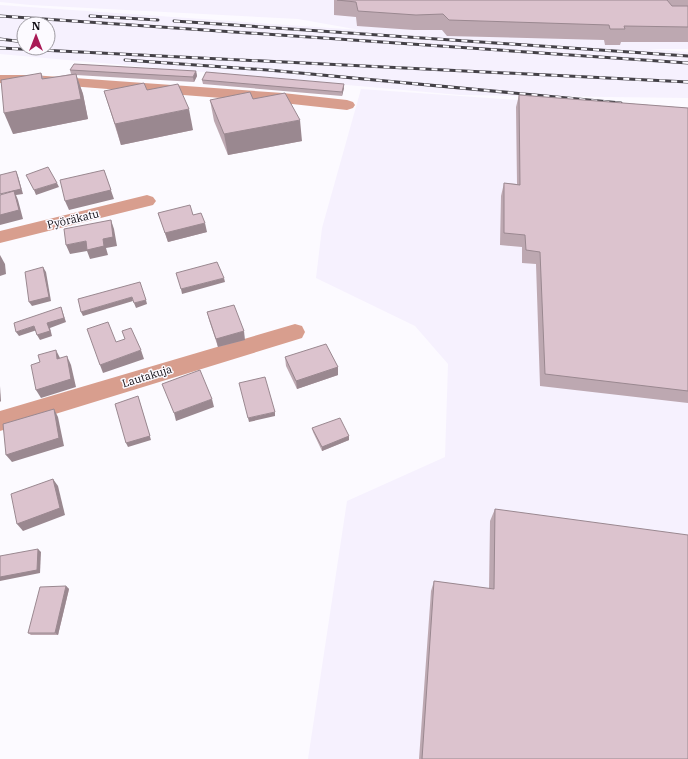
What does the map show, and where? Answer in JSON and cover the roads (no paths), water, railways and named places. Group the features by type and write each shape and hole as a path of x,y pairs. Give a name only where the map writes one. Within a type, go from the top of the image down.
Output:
{"street":[{"path":"0,79 40,79 283,98 347,105"},
{"name":"Pyöräkatu","path":"0,236 147,202"},
{"name":"Lautakuja","path":"0,421 295,332"}],"railway":[{"path":"0,16 688,63"},
{"path":"90,16 158,20"},
{"path":"174,21 688,56"},
{"path":"0,39 16,41"},
{"path":"0,48 688,82"},
{"path":"125,60 268,70 621,103"}]}
